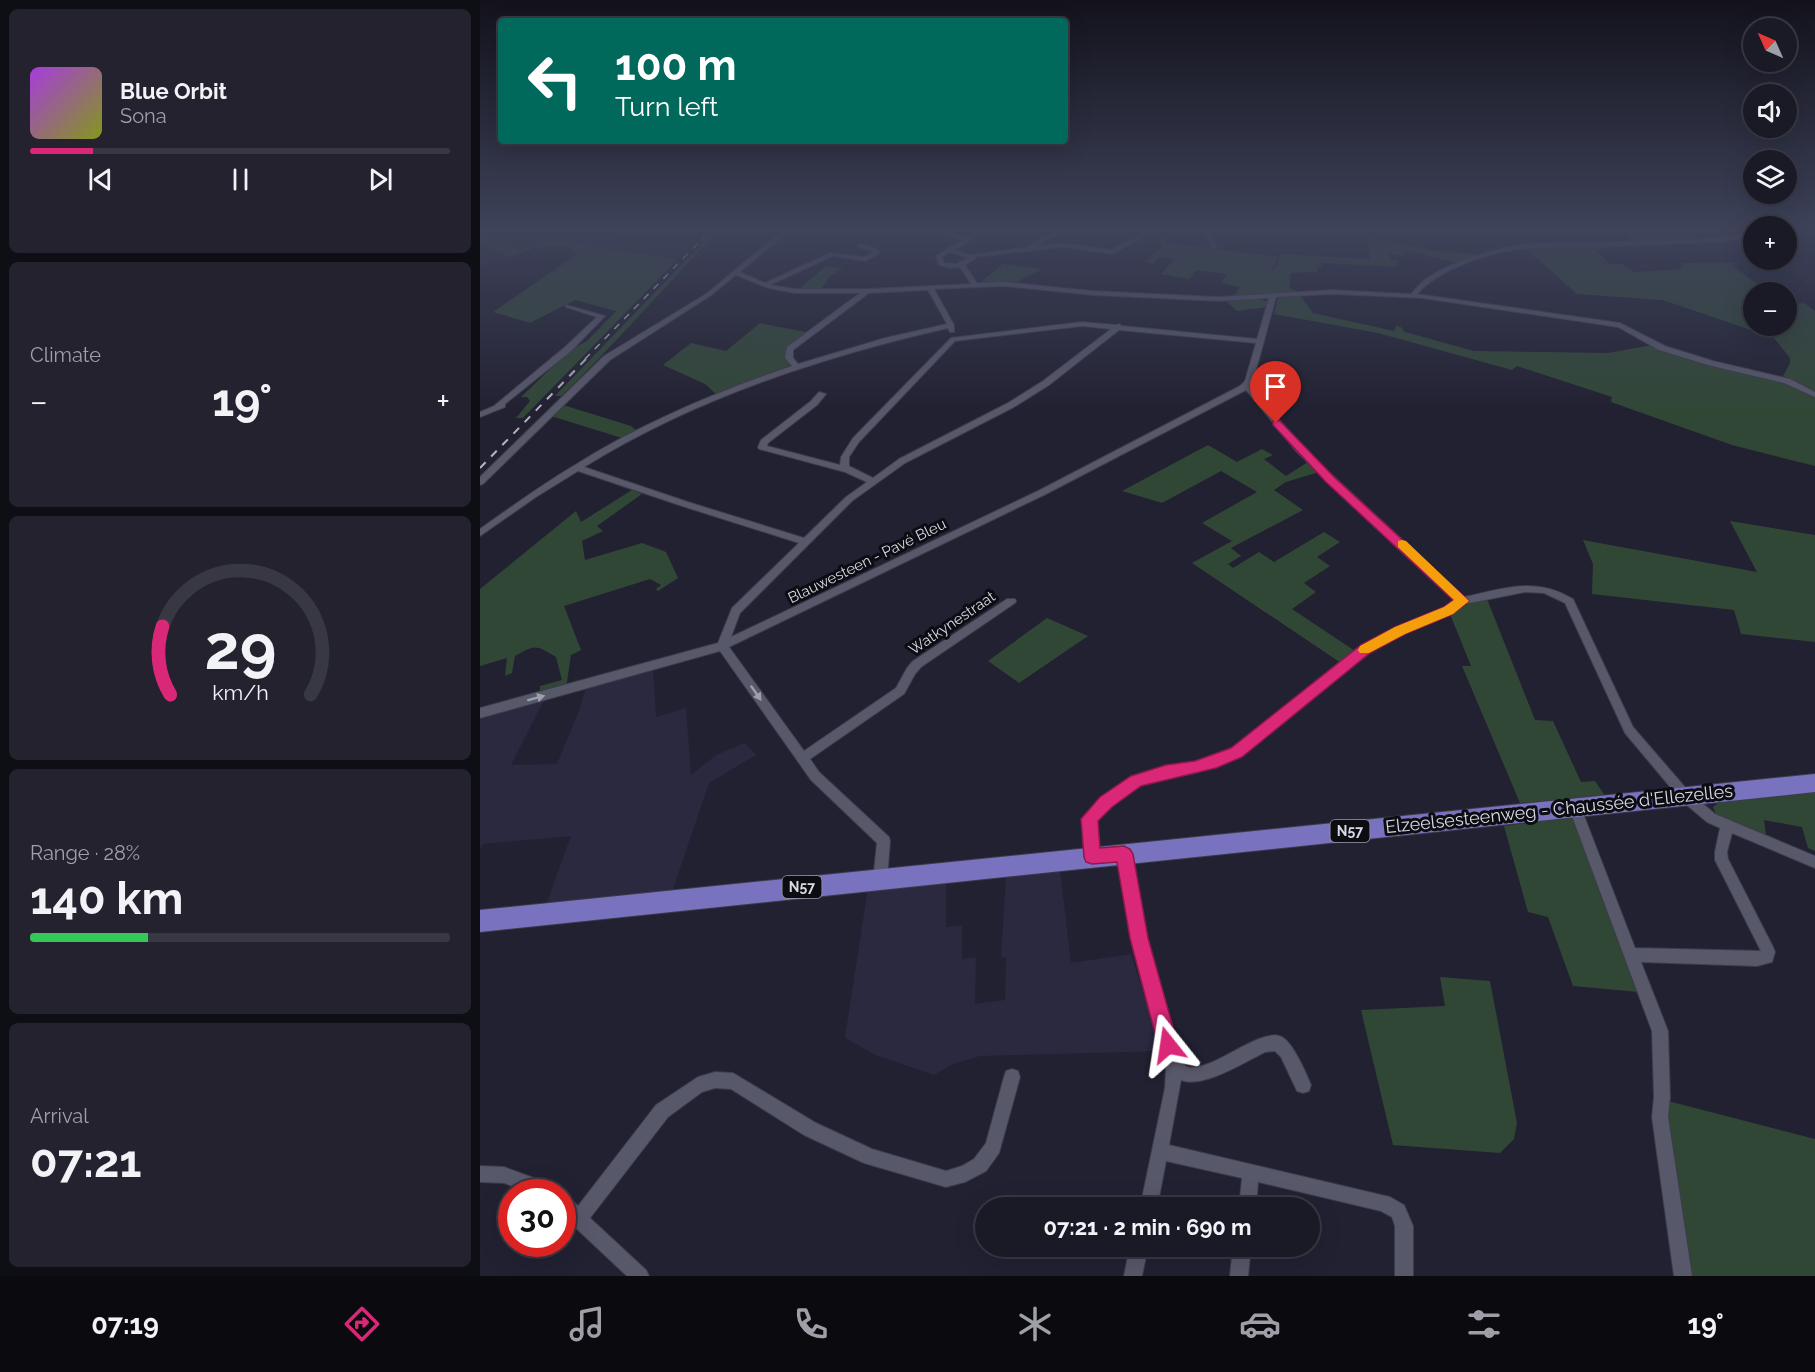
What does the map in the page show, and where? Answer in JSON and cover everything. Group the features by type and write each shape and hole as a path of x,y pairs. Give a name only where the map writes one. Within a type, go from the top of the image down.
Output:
{"main road":[{"name":"Elzeelsesteenweg - Chaussée d'Ellezelles","path":"480,921 1815,783"}],"street":[{"path":"480,482 606,358 714,292"},
{"path":"796,366 789,358 790,349 866,292"},
{"path":"932,292 951,325 953,339"},
{"path":"1078,292 1243,299 1332,292 1389,296 1413,295 1620,325 1662,348 1711,363 1787,381 1815,395"},
{"path":"1413,295 1416,292"},
{"path":"1273,296 1253,371 1246,385 1300,450 1462,601"},
{"path":"497,407 568,349 602,316 568,306"},
{"path":"848,470 843,465 843,458 856,440 953,339 1082,324 1261,341"},
{"path":"480,532 549,483 676,414 796,366 889,339 951,325"},
{"path":"880,880 884,841 815,776 722,646 736,611 804,541 849,499 873,481 910,456 1011,405 1046,383 1119,326"},
{"name":"Blauwesteen - Pavé Bleu","path":"480,713 722,646 1059,484 1246,385"},
{"path":"822,394 814,403 764,442 762,447 848,470 873,481"},
{"path":"480,415 510,402"},
{"path":"576,467 804,541"},
{"path":"1092,857 1089,819 1106,802 1137,780 1166,772 1195,768 1216,762 1237,752 1365,649 1448,611 1462,601 1525,588 1545,590 1569,601 1629,730 1686,797 1710,818 1815,862"},
{"name":"Watkynestraat","path":"801,758 900,691 904,687 908,672 917,664 1011,601"},
{"path":"1575,808 1660,1031 1661,1103 1683,1276"},
{"path":"1630,955 1757,959 1767,957 1768,952 1764,943 1722,860 1721,852 1727,825"},
{"path":"1124,854 1139,938 1174,1067 1173,1088 1150,1197"},
{"path":"1174,1067 1187,1075 1202,1074 1264,1045 1278,1043 1286,1052 1304,1085"},
{"path":"580,1217 662,1111 698,1085 715,1080 734,1081 810,1129 870,1157 946,1179 965,1174 980,1165 993,1147 1012,1077"},
{"path":"1160,1151 1384,1203 1398,1211 1404,1226 1404,1276"},
{"path":"1248,1197 1251,1172"},
{"path":"480,1174 504,1175 515,1179"},
{"path":"576,1214 640,1276"},
{"path":"1133,1276 1137,1257"},
{"path":"1239,1276 1241,1257"}],"shaded area":[{"path":"653,670 656,717 686,708 691,775 716,755 745,743 756,755 709,783 672,892 547,902 571,836 483,844 480,849 480,717 545,698 511,765 557,764 586,688"},
{"path":"1060,870 1071,963 1131,954 1162,1051 980,1056 953,1064 934,1075 876,1055 845,1038 868,888 946,882 946,927 962,925 962,959 976,957 975,1004 1005,1000 1006,957 1001,958 1006,876"}],"green space":[{"path":"523,292 646,292 523,418 516,418 530,401 527,397 521,397 570,350 587,341 616,311 575,300 530,323 493,312"},
{"path":"656,292 661,292 561,396 555,396"},
{"path":"1237,292 1298,292 1233,297"},
{"path":"1574,292 1743,292 1743,327 1663,300 1577,294"},
{"path":"1300,295 1313,313 1394,331 1396,326 1401,327 1405,332 1474,351 1608,353 1652,345 1776,379 1815,397 1815,466 1732,445 1611,402 1612,397 1517,366 1512,370 1378,333 1274,314 1278,298"},
{"path":"1258,299 1269,302 1268,307 1237,311 1225,300"},
{"path":"1804,303 1815,311 1815,392 1783,376 1790,363 1790,358 1774,338 1768,336 1797,336 1797,304"},
{"path":"760,323 810,333 785,352 792,365 716,394 705,384 663,365 691,343 726,351"},
{"path":"563,405 631,426 637,431 622,438 551,416"},
{"path":"1208,445 1237,462 1262,449 1273,455 1264,459 1286,476 1308,462 1319,472 1286,482 1274,490 1303,510 1231,548 1241,556 1228,564 1233,568 1259,552 1274,562 1324,532 1340,542 1317,557 1330,566 1304,583 1316,592 1292,609 1355,651 1341,663 1192,563 1232,541 1202,523 1257,492 1221,471 1162,503 1122,491"},
{"path":"632,490 642,494 597,526 603,531 582,541 585,560 642,543 666,552 678,578 658,591 656,589 661,585 650,579 564,606 581,650 571,655 566,688 540,694 540,686 562,680 556,657 540,648 527,649 515,656 512,673 505,676 507,658 480,666 480,589 576,511 581,522"},
{"path":"1730,521 1815,535 1815,642 1741,634 1734,610 1592,594 1593,564 1583,540 1757,572"},
{"path":"1487,599 1535,720 1553,721 1581,782 1595,781 1605,796 1520,803 1462,666 1471,666 1450,614 1468,604"},
{"path":"1047,618 1088,636 1019,683 988,661"},
{"path":"1815,792 1815,851 1808,848 1802,827 1764,820 1766,835 1716,814 1713,807 1718,803 1730,801"},
{"path":"1572,817 1639,992 1573,986 1548,917 1528,912 1504,826"},
{"path":"1440,977 1490,981 1517,1123 1514,1139 1500,1153 1393,1145 1361,1010 1445,1006"},
{"path":"1668,1101 1815,1139 1815,1276 1688,1276 1665,1104"}],"railway":[{"path":"585,359 651,292"},
{"path":"480,468 587,358"}],"slow traffic":[{"path":"1364,650 1400,631 1448,611 1462,601 1402,544"}],"route":[{"path":"1168,1045 1139,938 1124,854 1092,857 1089,819 1106,802 1137,780 1166,772 1195,768 1216,762 1237,752 1365,649 1448,611 1462,601 1376,519 1330,479 1276,423"}]}
